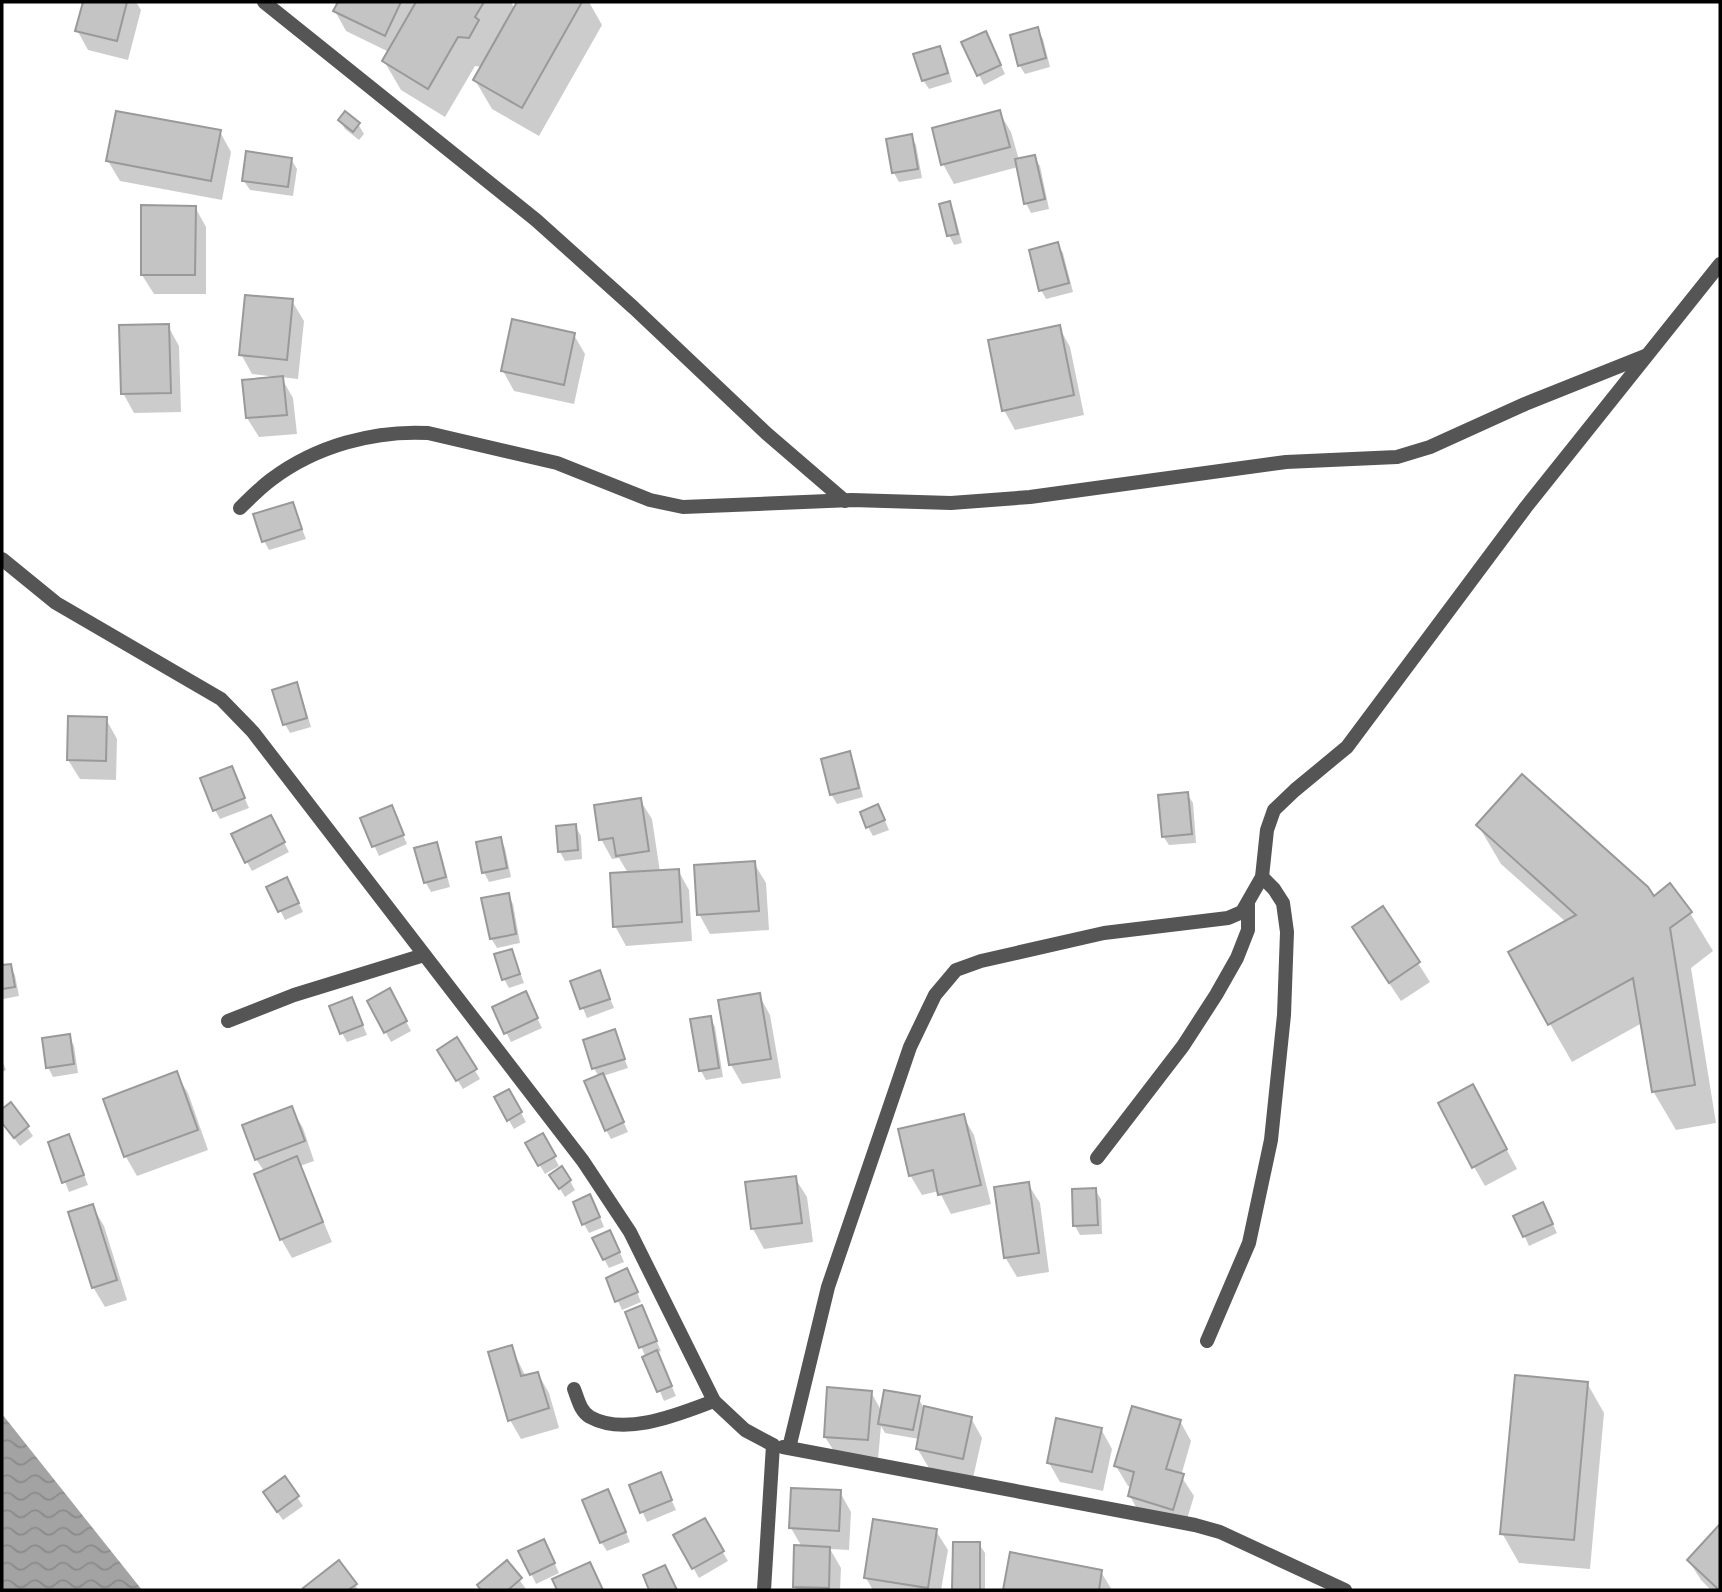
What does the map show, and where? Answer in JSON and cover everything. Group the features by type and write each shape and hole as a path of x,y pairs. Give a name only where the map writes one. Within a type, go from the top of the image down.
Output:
{"street":[{"path":"264,2 536,220 766,433 845,500"},
{"path":"789,1448 828,1287 910,1047 935,995 956,970 981,961 1104,933 1228,918 1242,912 1262,877 1267,830 1274,810 1347,747 1526,506 1720,264"},
{"path":"240,508 273,478 315,454 341,444 414,432 556,463 650,500 683,507 845,500 951,503 1017,498 1286,462 1398,457 1430,447 1525,404 1646,356"},
{"path":"2,559 56,603 221,699 253,732 583,1161 630,1232 714,1401 745,1430 773,1445 1195,1525 1220,1532 1345,1590"},
{"path":"1208,1341 1249,1243 1271,1140 1284,1015 1287,932 1283,903 1274,888 1262,877"},
{"path":"1097,1158 1183,1046 1216,995 1237,958 1248,930 1248,904"},
{"path":"228,1021 294,995 424,955"},
{"path":"574,1389 580,1408 590,1417 615,1424 663,1420 714,1401"},
{"path":"764,1590 773,1445"}],"water":[{"path":"2,1414 142,1590 2,1590"}],"building":[{"path":"83,2 127,2 117,41 75,31"},
{"path":"338,2 401,2 385,36 333,11"},
{"path":"416,2 484,2 475,17 479,20 469,38 458,37 428,89 382,61"},
{"path":"517,2 582,2 522,108 473,80"},
{"path":"1038,27 1046,58 1018,66 1010,35"},
{"path":"986,31 1001,65 977,76 961,42"},
{"path":"940,46 948,73 922,81 913,54"},
{"path":"1000,110 1010,147 941,165 932,128"},
{"path":"116,111 221,130 211,181 106,161"},
{"path":"345,111 360,123 353,132 338,120"},
{"path":"912,134 918,169 892,173 886,139"},
{"path":"246,151 292,158 288,187 242,181"},
{"path":"1035,155 1045,199 1024,204 1015,159"},
{"path":"950,201 958,234 947,236 939,204"},
{"path":"141,205 196,206 195,275 141,275"},
{"path":"1058,242 1069,283 1039,291 1029,250"},
{"path":"245,295 293,299 287,360 239,355"},
{"path":"512,319 575,333 564,385 501,371"},
{"path":"169,324 171,393 121,394 119,325"},
{"path":"1060,325 1074,395 1002,411 988,340"},
{"path":"283,376 287,415 246,418 242,380"},
{"path":"293,502 302,529 262,542 253,514"},
{"path":"297,682 307,718 283,725 272,690"},
{"path":"68,716 107,717 106,761 67,760"},
{"path":"850,751 859,788 830,795 821,759"},
{"path":"232,766 245,798 213,811 200,778"},
{"path":"1522,774 1648,887 1654,896 1670,883 1692,912 1670,928 1695,1085 1652,1092 1633,978 1548,1025 1508,952 1576,915 1476,825"},
{"path":"1188,792 1192,834 1162,837 1158,795"},
{"path":"641,798 649,851 616,856 613,838 599,840 594,805"},
{"path":"878,804 885,820 866,828 860,812"},
{"path":"392,805 404,835 372,847 360,818"},
{"path":"271,815 285,842 245,863 231,834"},
{"path":"576,824 578,850 558,852 556,826"},
{"path":"501,837 507,868 482,873 476,842"},
{"path":"437,842 446,877 424,883 414,848"},
{"path":"755,861 759,911 697,915 694,865"},
{"path":"679,869 682,922 613,927 610,873"},
{"path":"287,877 299,903 278,912 266,887"},
{"path":"509,893 516,934 490,939 481,898"},
{"path":"1383,906 1420,962 1389,983 1352,927"},
{"path":"512,949 520,974 502,980 494,954"},
{"path":"11,964 15,987 2,989 2,965"},
{"path":"600,970 610,999 580,1009 570,981"},
{"path":"390,988 407,1021 384,1033 367,1001"},
{"path":"526,991 538,1018 504,1034 492,1007"},
{"path":"760,993 771,1059 729,1065 718,1000"},
{"path":"352,997 363,1025 340,1034 329,1006"},
{"path":"711,1016 719,1068 699,1071 690,1019"},
{"path":"615,1029 625,1059 592,1069 583,1040"},
{"path":"70,1034 74,1064 46,1068 42,1038"},
{"path":"457,1037 477,1069 456,1081 437,1050"},
{"path":"177,1071 198,1130 124,1157 103,1099"},
{"path":"603,1073 624,1122 605,1131 584,1081"},
{"path":"1473,1084 1507,1149 1472,1168 1438,1103"},
{"path":"509,1089 522,1112 507,1121 494,1097"},
{"path":"11,1102 29,1126 14,1138 2,1123 2,1109"},
{"path":"292,1106 305,1141 255,1160 242,1125"},
{"path":"964,1114 981,1185 938,1195 933,1170 909,1176 898,1129"},
{"path":"543,1133 556,1156 538,1166 525,1143"},
{"path":"69,1134 84,1175 62,1183 48,1142"},
{"path":"297,1156 323,1222 280,1240 254,1174"},
{"path":"562,1166 571,1180 559,1189 549,1175"},
{"path":"796,1176 802,1223 751,1229 745,1182"},
{"path":"1029,1182 1039,1253 1004,1258 994,1187"},
{"path":"1096,1188 1098,1225 1073,1226 1072,1189"},
{"path":"590,1194 600,1217 582,1225 573,1202"},
{"path":"1543,1202 1553,1224 1523,1237 1513,1216"},
{"path":"93,1204 117,1280 92,1288 68,1212"},
{"path":"610,1230 620,1252 603,1260 592,1238"},
{"path":"627,1268 638,1292 615,1302 606,1278"},
{"path":"642,1305 657,1341 639,1348 625,1312"},
{"path":"512,1345 521,1376 538,1372 549,1408 508,1421 488,1352"},
{"path":"657,1350 672,1386 657,1392 642,1357"},
{"path":"1515,1375 1588,1382 1574,1540 1500,1534"},
{"path":"827,1387 872,1391 868,1440 824,1437"},
{"path":"884,1390 920,1396 913,1430 878,1424"},
{"path":"924,1406 972,1417 963,1459 916,1449"},
{"path":"1132,1406 1181,1420 1166,1469 1184,1474 1173,1510 1128,1496 1134,1472 1114,1466"},
{"path":"1056,1418 1102,1428 1092,1472 1047,1463"},
{"path":"661,1472 672,1500 640,1513 629,1485"},
{"path":"285,1476 299,1496 277,1512 263,1492"},
{"path":"791,1488 841,1490 839,1531 789,1528"},
{"path":"608,1489 626,1532 600,1543 582,1500"},
{"path":"705,1518 724,1551 692,1569 673,1535"},
{"path":"873,1519 937,1529 928,1588 864,1578"},
{"path":"1720,1524 1720,1590 1719,1590 1687,1560"},
{"path":"544,1539 555,1563 530,1575 518,1551"},
{"path":"953,1542 980,1542 980,1590 952,1590"},
{"path":"794,1545 830,1547 829,1588 793,1587"},
{"path":"1010,1552 1102,1570 1099,1590 1003,1590"},
{"path":"339,1560 357,1584 348,1590 303,1588"},
{"path":"507,1560 522,1578 508,1590 481,1590 477,1585"},
{"path":"590,1562 603,1590 557,1590 552,1579"},
{"path":"665,1565 677,1590 649,1590 643,1575"}]}
